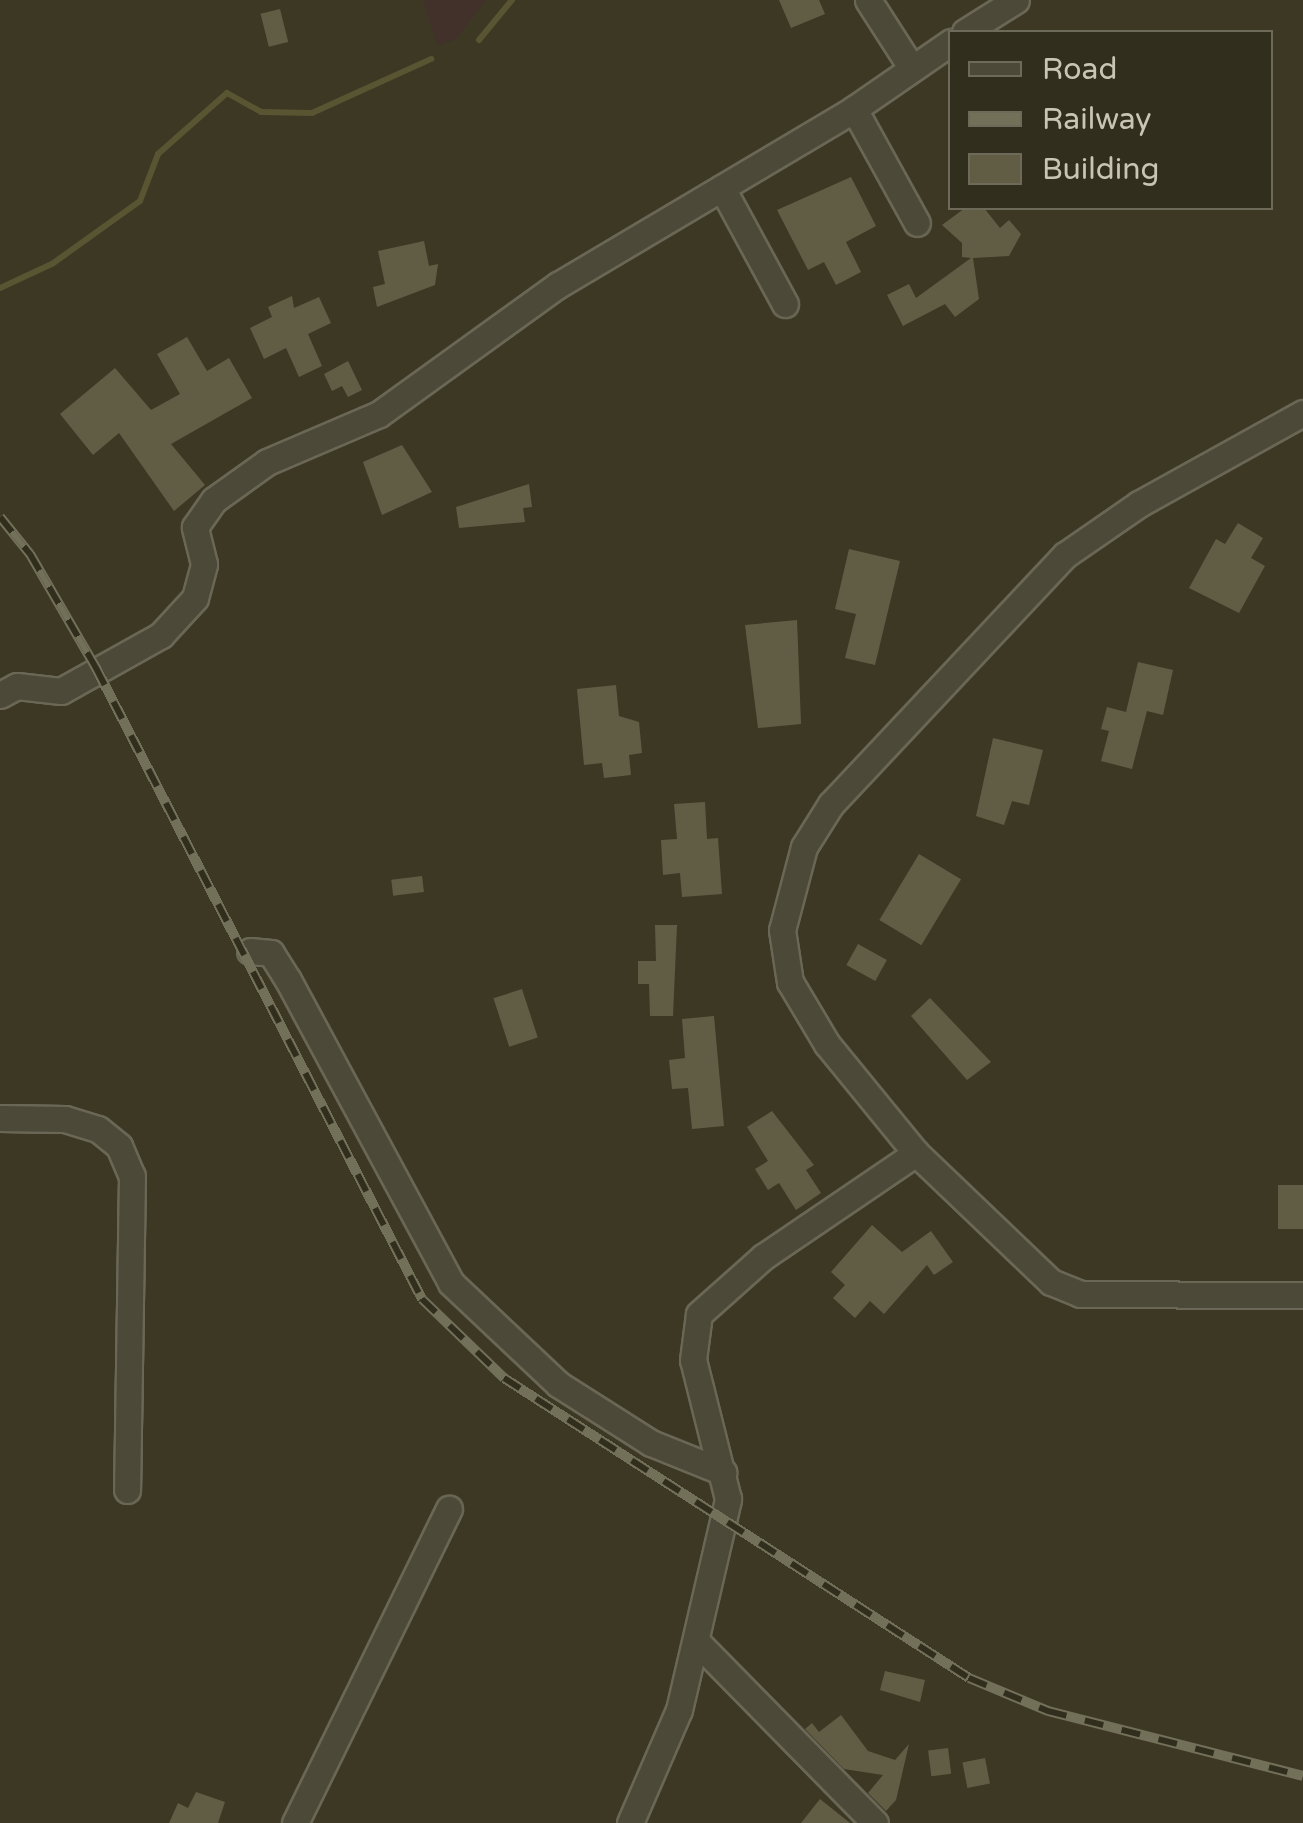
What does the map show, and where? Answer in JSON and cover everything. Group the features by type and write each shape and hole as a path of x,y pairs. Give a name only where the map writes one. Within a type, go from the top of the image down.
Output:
{"street":[{"path":"868,0 911,67"},
{"path":"968,30 1016,0"},
{"path":"0,694 17,686 61,691 161,635 195,598 204,564 195,527 214,500 267,462 379,414 558,285 854,108 948,43"},
{"path":"854,108 917,223"},
{"path":"722,188 785,304"},
{"path":"1303,414 1139,504 1065,554 858,769 804,847 782,930 790,982 827,1044 916,1154 1000,1237 1068,1291 1303,1295"},
{"path":"250,951 271,953 288,980 451,1282 558,1384 651,1443 723,1472"},
{"path":"0,1118 64,1119 98,1129 119,1146 132,1176 127,1490"},
{"path":"630,1823 679,1710 699,1644 728,1499 693,1360 699,1314 763,1257 916,1154"},
{"path":"295,1823 449,1509"},
{"path":"699,1644 874,1823"}],"shaded area":[{"path":"423,0 486,0 456,39 437,46"}],"building":[{"path":"779,0 819,0 825,14 791,28"},
{"path":"280,9 288,42 269,47 261,14"},
{"path":"851,177 876,226 846,242 861,272 836,285 824,262 808,270 777,210"},
{"path":"962,210 986,210 1000,228 1009,220 1021,234 1009,256 973,258 979,299 955,317 945,304 903,326 887,295 909,284 916,298 971,258 962,257 962,243 942,225"},
{"path":"424,241 429,266 438,264 435,285 377,307 373,287 385,284 378,251"},
{"path":"292,296 294,308 319,297 331,323 308,334 322,366 299,377 286,348 264,359 250,328 272,317 268,307"},
{"path":"187,337 207,371 229,358 252,398 171,444 205,485 174,511 119,433 93,455 60,414 115,368 151,410 180,394 157,354"},
{"path":"348,361 362,390 348,397 342,386 332,391 324,374"},
{"path":"402,445 432,492 382,515 363,462"},
{"path":"529,484 532,507 523,508 525,522 459,528 456,507"},
{"path":"1238,523 1263,538 1251,558 1265,566 1239,613 1189,588 1216,539 1225,544"},
{"path":"849,549 900,561 875,665 845,658 856,614 835,609"},
{"path":"797,620 801,724 758,728 745,625"},
{"path":"1138,662 1173,670 1163,715 1147,711 1132,769 1101,761 1109,731 1101,729 1107,707 1126,712"},
{"path":"616,685 619,716 639,722 642,753 629,755 631,775 604,778 602,763 584,765 577,689"},
{"path":"993,738 1043,750 1029,805 1012,801 1004,825 976,816"},
{"path":"705,802 707,839 718,838 722,894 682,897 680,873 663,875 661,840 677,839 674,804"},
{"path":"919,854 961,879 921,945 879,920"},
{"path":"422,876 424,892 393,896 391,880"},
{"path":"655,925 677,925 673,1016 650,1016 649,984 638,984 638,961 656,961"},
{"path":"858,944 887,960 875,981 846,965"},
{"path":"522,989 538,1038 509,1047 493,998"},
{"path":"930,998 991,1062 967,1080 911,1016"},
{"path":"714,1016 724,1126 692,1129 688,1088 672,1089 669,1060 685,1058 682,1019"},
{"path":"772,1111 814,1165 806,1170 821,1193 796,1210 779,1183 768,1190 755,1169 768,1161 747,1127"},
{"path":"1278,1185 1303,1185 1303,1229 1278,1229"},
{"path":"872,1225 902,1252 931,1231 953,1262 934,1275 927,1265 884,1314 870,1301 855,1318 833,1298 845,1285 831,1272"},
{"path":"885,1671 925,1680 920,1702 880,1690"},
{"path":"841,1715 868,1751 895,1760 909,1744 896,1800 886,1811 868,1793 883,1775 844,1769 805,1729 812,1723 819,1732"},
{"path":"948,1748 951,1774 931,1776 928,1750"},
{"path":"985,1758 990,1784 967,1788 962,1762"},
{"path":"196,1792 225,1802 218,1823 169,1823 178,1803 188,1808"},
{"path":"820,1799 850,1823 801,1823"}],"waterway":[{"path":"479,40 512,0"},
{"path":"0,288 52,264 140,201 158,154 227,93 261,112 312,113 431,59"}],"railway":[{"path":"0,517 30,554 96,668 422,1299 504,1378 969,1678 1048,1711 1303,1776"}]}
